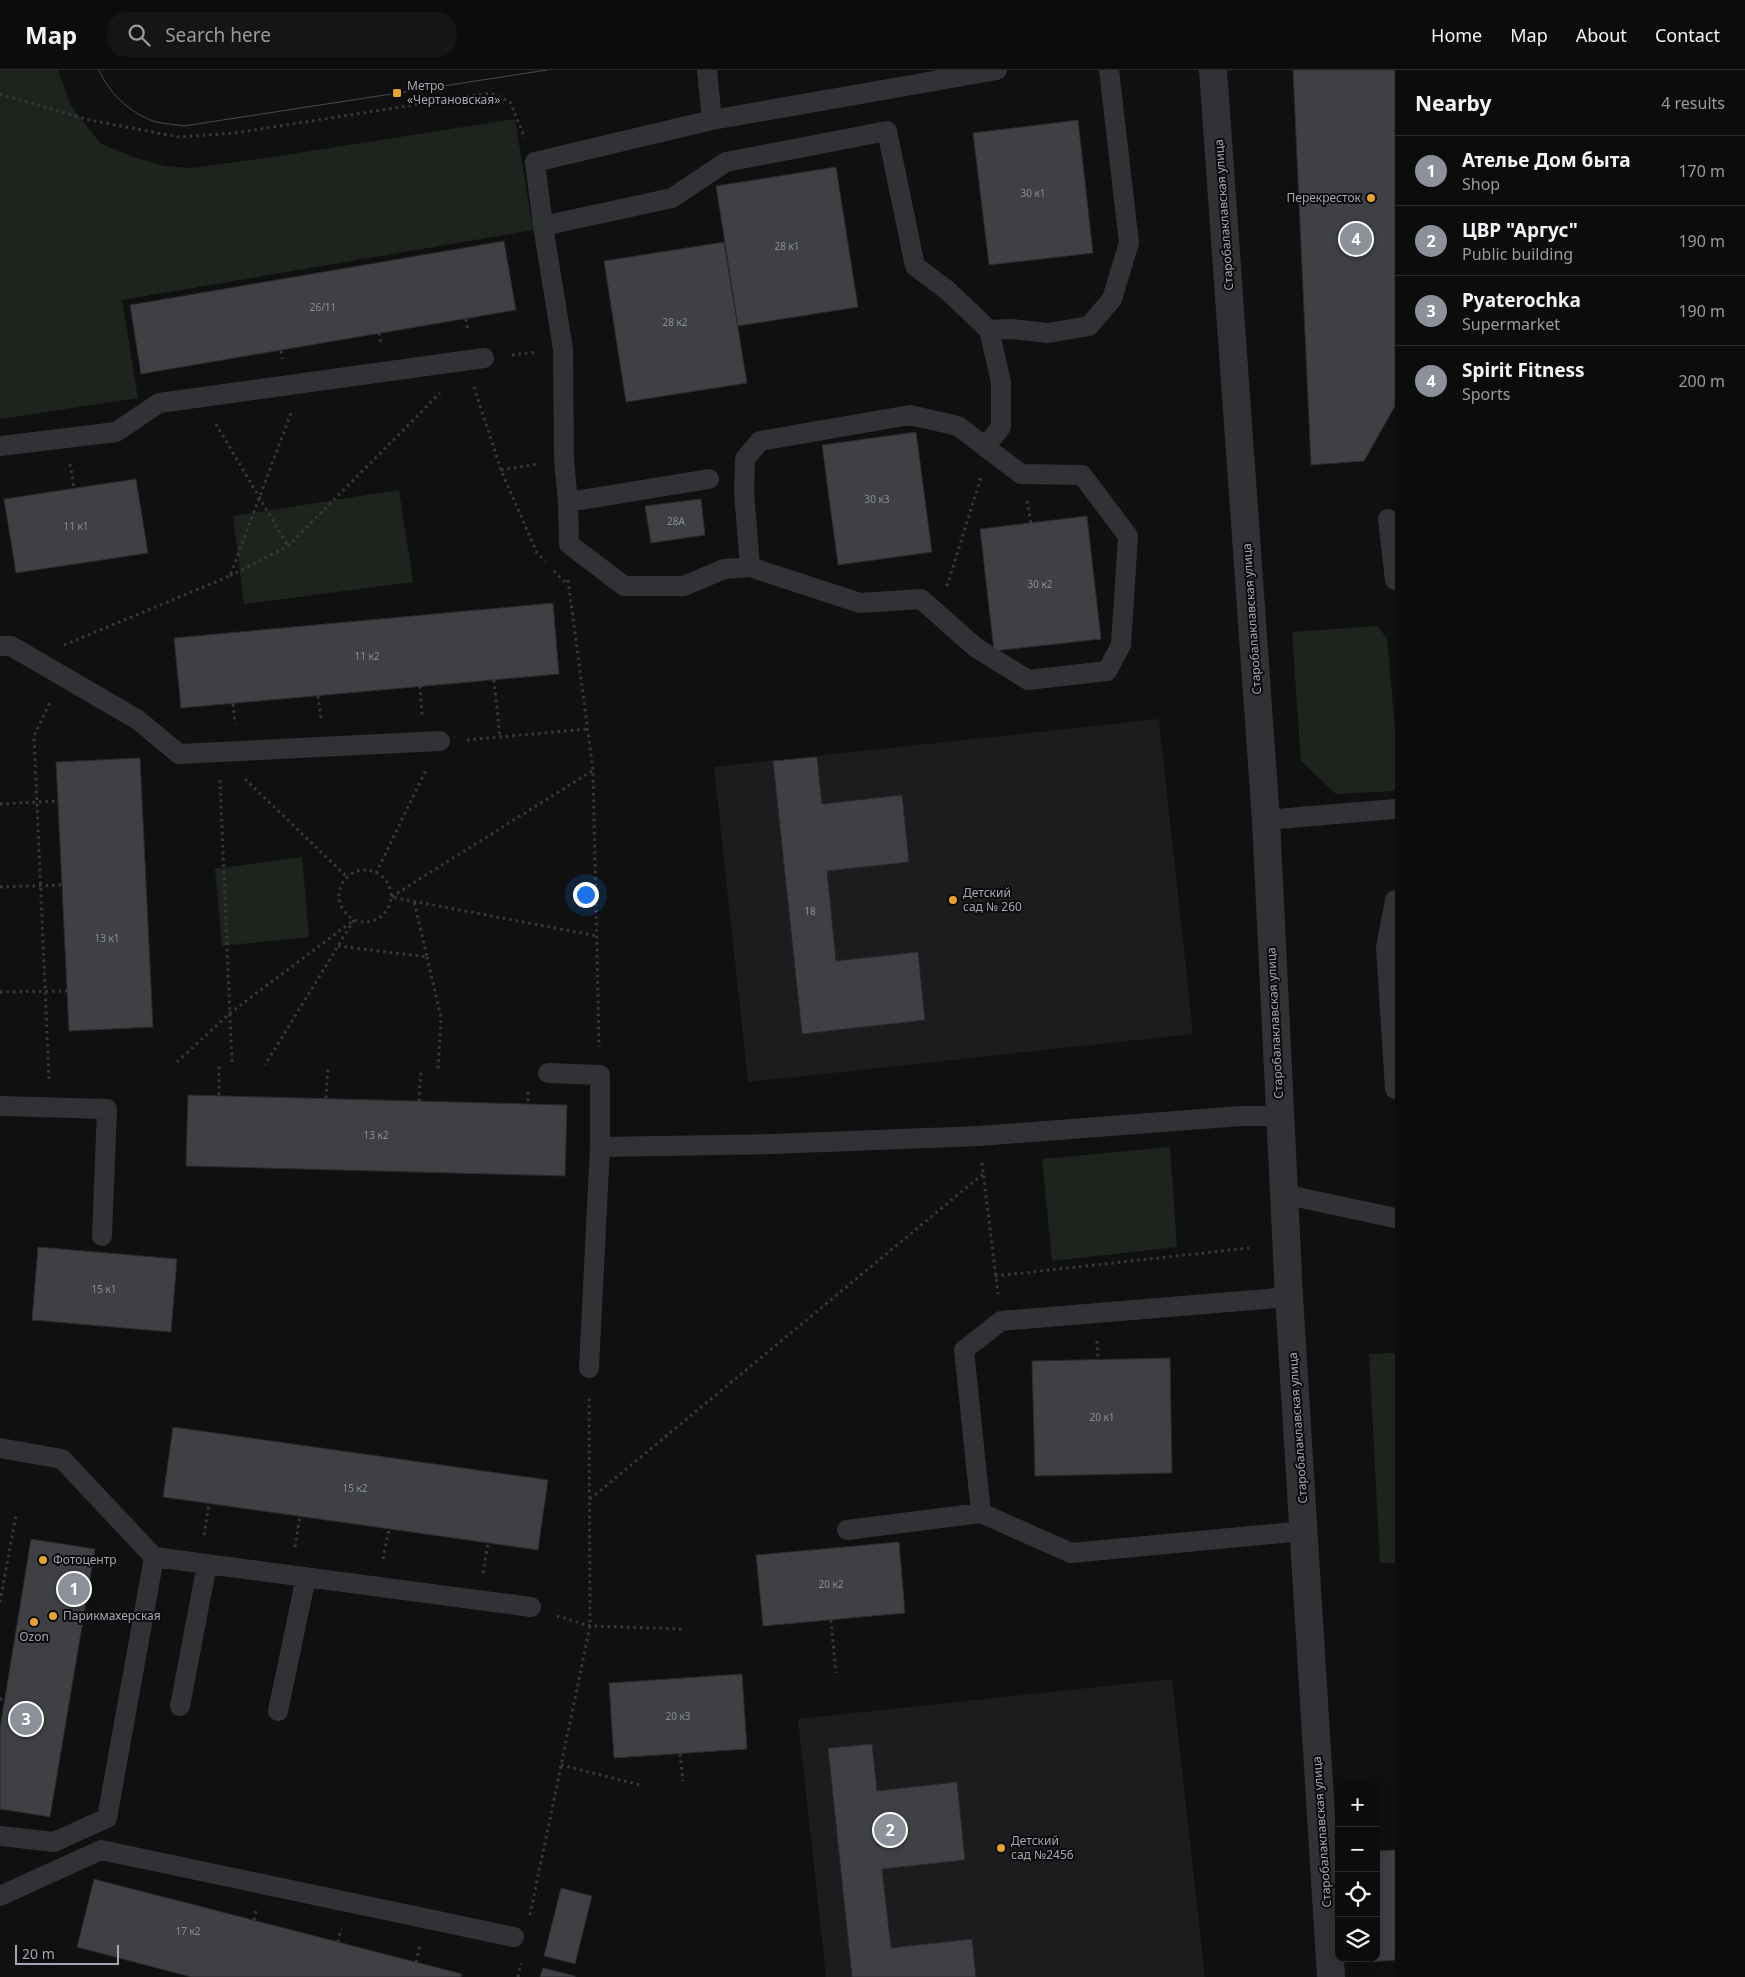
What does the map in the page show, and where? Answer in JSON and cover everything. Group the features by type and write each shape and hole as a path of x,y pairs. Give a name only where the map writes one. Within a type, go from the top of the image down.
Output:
{"street":[{"name":"Старобалаклавская улица","path":"1214,70 1266,820 1289,1297 1331,1977"}],"lane":[{"path":"707,70 712,120"},
{"path":"750,567 744,492 745,459 760,441 910,415 958,426 1021,474 1082,475 1128,536 1121,645 1107,671 1028,680 975,647 921,599 860,603 750,567 724,569 684,586 624,586 569,544 564,460 563,348 543,226 535,162 712,120 997,70"},
{"path":"989,330 1012,329 1048,334 1089,326 1112,298 1129,243 1109,70"},
{"path":"543,226 672,198 726,162 887,131 915,266 946,290 989,330 1001,382 1001,427 987,448"},
{"path":"0,446 116,432 159,403 475,359"},
{"path":"568,502 709,480"},
{"path":"1388,519 1395,580"},
{"path":"0,646 10,646 138,720 179,754 440,742"},
{"path":"1266,820 1395,809"},
{"path":"1395,900 1386,948 1395,1089"},
{"path":"548,1073 600,1076 600,1147 589,1368"},
{"path":"0,1106 107,1109 102,1236"},
{"path":"600,1147 772,1144 979,1136 1241,1116 1280,1116"},
{"path":"1285,1201 1297,1197 1395,1218"},
{"path":"981,1513 964,1350 1001,1321 1289,1297"},
{"path":"0,1448 62,1459 154,1557 531,1607"},
{"path":"847,1530 981,1513 1071,1554 1304,1531"},
{"path":"0,1836 54,1842 107,1818 154,1557"},
{"path":"180,1706 207,1564"},
{"path":"278,1711 306,1577"},
{"path":"0,1896 102,1850 522,1930"}],"path":[{"path":"0,94 89,120 179,136 235,133 490,93 510,102 535,162"},
{"path":"563,348 475,359 501,470 537,553 568,585"},
{"path":"230,576 302,382"},
{"path":"32,658 230,576 288,546 442,391"},
{"path":"200,397 288,546"},
{"path":"939,615 987,448"},
{"path":"501,470 564,460"},
{"path":"569,544 568,585 593,770 600,1076"},
{"path":"50,1107 34,736 63,676"},
{"path":"494,680 500,737"},
{"path":"376,873 440,742 587,729"},
{"path":"219,753 347,877"},
{"path":"219,753 232,1064"},
{"path":"391,897 593,770"},
{"path":"0,804 58,801"},
{"path":"366,870 376,873 384,878 390,887 391,897 388,907 383,915 374,920 364,922 354,920 346,914 341,906 339,896 341,886 347,877 356,872 366,870"},
{"path":"0,887 62,885"},
{"path":"391,897 597,936"},
{"path":"414,901 441,1017 438,1070"},
{"path":"178,1062 230,1013 354,920"},
{"path":"265,1065 354,920"},
{"path":"338,946 427,957"},
{"path":"0,992 67,991"},
{"path":"219,1064 219,1095"},
{"path":"326,1098 328,1067"},
{"path":"419,1101 421,1070"},
{"path":"979,1136 1001,1321"},
{"path":"590,1500 983,1174"},
{"path":"995,1276 1249,1248"},
{"path":"522,1930 561,1765 590,1626 589,1368"},
{"path":"0,1602 16,1515"},
{"path":"531,1607 590,1626 683,1629"},
{"path":"830,1620 836,1672"},
{"path":"0,1699 5,1700"},
{"path":"680,1754 683,1781"},
{"path":"561,1765 640,1785"},
{"path":"518,1977 522,1960"}],"shaded area":[{"path":"0,70 58,70 71,106 101,144 133,157 164,166 192,168 515,119 533,230 122,300 138,398 0,419"},
{"path":"399,490 413,582 244,604 233,516"},
{"path":"1377,626 1387,638 1395,728 1395,791 1336,794 1301,761 1292,632"},
{"name":"Детский сад № 260","path":"1159,719 1193,1034 748,1082 714,767"},
{"path":"302,857 309,937 222,946 215,869"},
{"path":"1170,1147 1177,1247 1052,1261 1042,1159"},
{"path":"1395,1353 1395,1563 1380,1563 1369,1354"},
{"name":"Детский сад №2456","path":"1172,1679 1205,1977 826,1977 798,1719"}],"building":[{"path":"1293,70 1395,70 1395,406 1364,461 1311,465"},
{"path":"1078,120 1093,253 989,265 973,133"},
{"path":"836,167 858,307 738,326 716,186"},
{"path":"504,241 516,310 141,374 130,305"},
{"path":"724,242 747,383 626,402 604,261"},
{"path":"916,432 932,552 838,565 822,445"},
{"path":"136,479 148,553 16,573 4,499"},
{"path":"701,499 705,535 651,543 645,506"},
{"path":"1087,516 1101,639 994,651 980,529"},
{"path":"553,603 559,674 181,708 174,638"},
{"path":"817,757 822,804 902,795 909,862 827,871 836,961 918,952 925,1020 802,1034 773,761"},
{"path":"140,758 153,1027 69,1031 56,762"},
{"path":"188,1095 567,1105 565,1176 186,1166"},
{"path":"38,1247 177,1259 171,1332 32,1320"},
{"path":"1170,1358 1172,1473 1035,1476 1032,1361"},
{"path":"173,1427 548,1480 538,1550 163,1497"},
{"path":"31,1539 95,1549 50,1817 0,1809 0,1728"},
{"path":"899,1542 905,1613 763,1626 756,1555"},
{"path":"742,1674 747,1749 614,1758 609,1683"},
{"path":"872,1744 877,1791 957,1782 965,1860 882,1869 891,1948 972,1939 976,1977 852,1977 828,1748"},
{"path":"1395,1850 1395,1960 1380,1961 1380,1872 1380,1851"},
{"path":"94,1879 462,1974 461,1977 191,1977 77,1947"},
{"path":"561,1888 592,1896 575,1964 544,1956"},
{"path":"543,1968 575,1976 575,1977 540,1977"}],"tram line":[{"path":"99,70 114,94 128,107 144,117 157,122 184,126 547,70"}],"place":[{"name":"Метро «Чертановская»","path":"397,93"},
{"name":"Перекресток","path":"1371,198"},
{"name":"Spirit Fitness","path":"1356,239"},
{"name":"Детский сад № 260","path":"953,900"},
{"name":"Фотоцентр","path":"43,1560"},
{"name":"Ателье Дом быта","path":"74,1589"},
{"name":"Парикмахерская","path":"53,1616"},
{"name":"Ozon","path":"34,1622"},
{"name":"Pyaterochka","path":"26,1719"},
{"name":"ЦВР \"Аргус\"","path":"890,1830"},
{"name":"Детский сад №2456","path":"1001,1848"}]}
